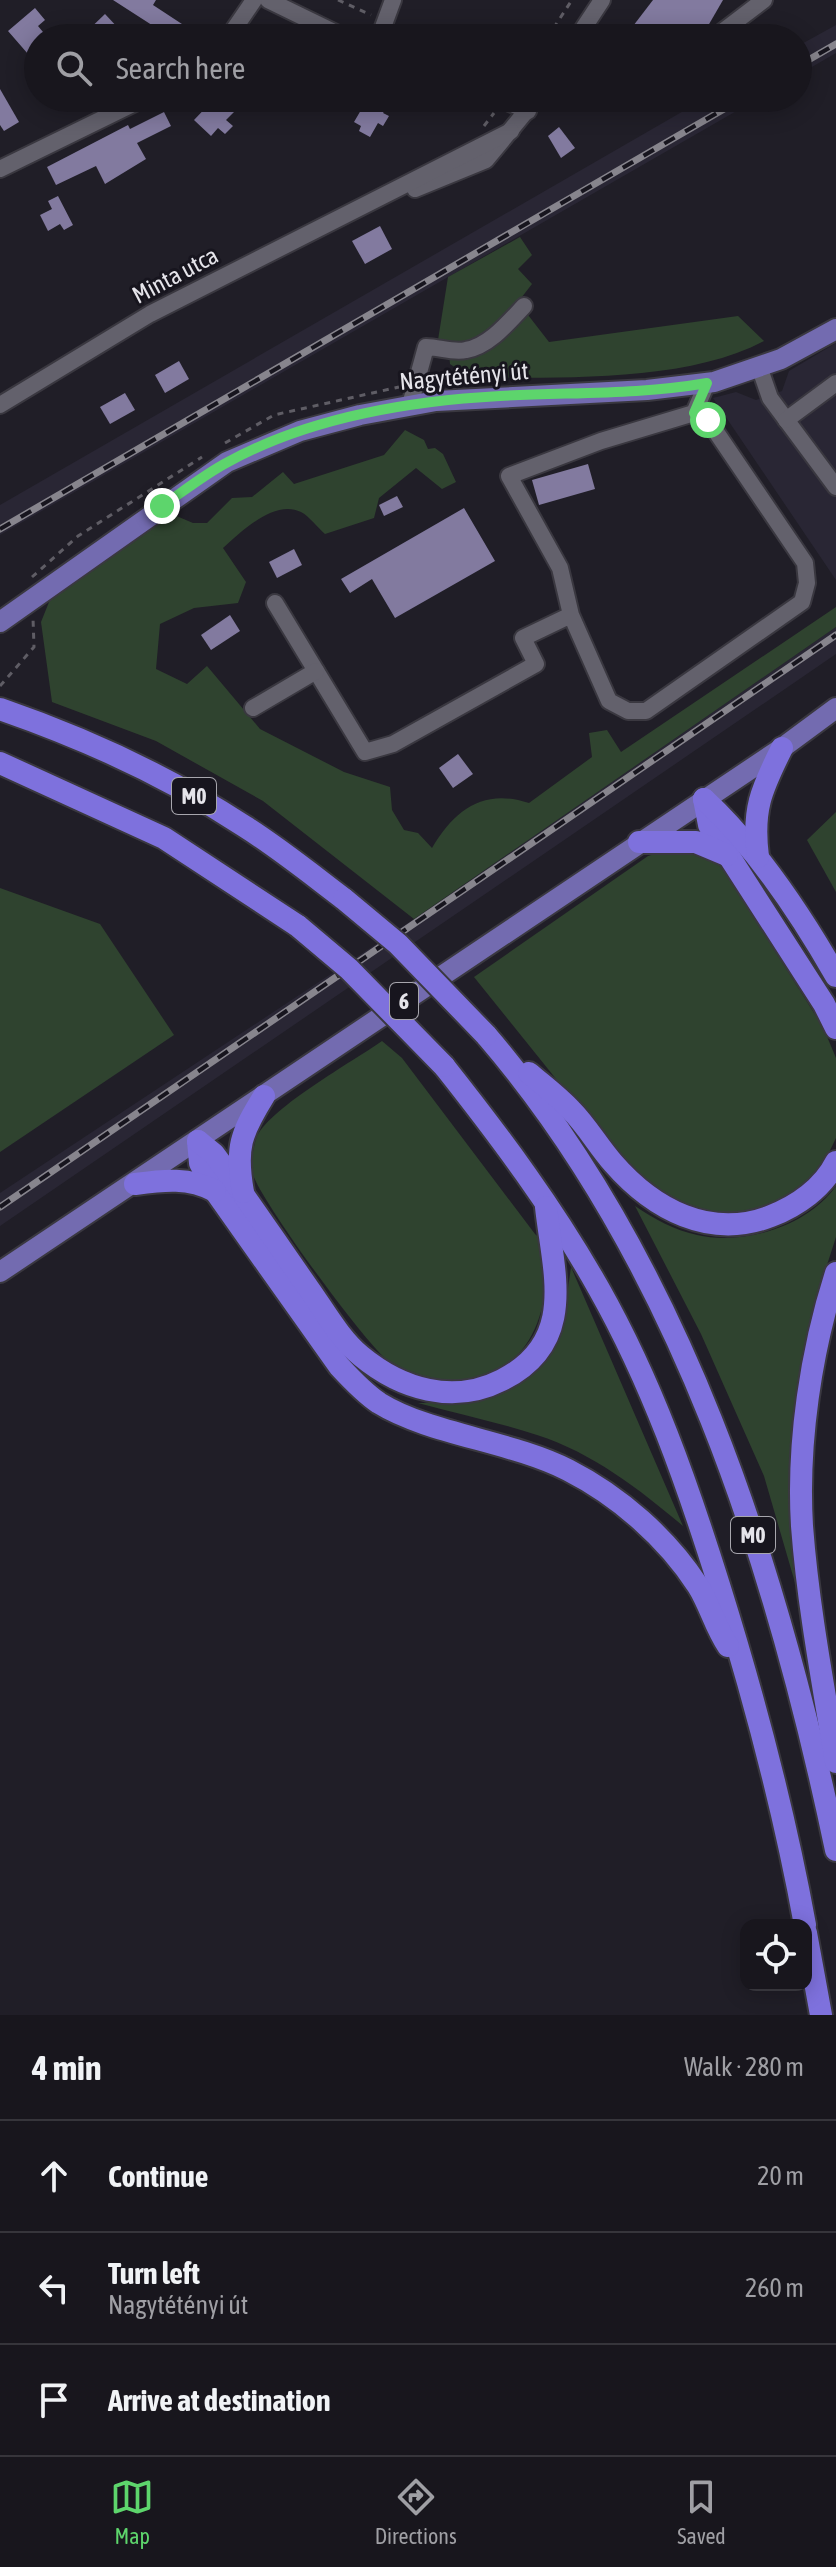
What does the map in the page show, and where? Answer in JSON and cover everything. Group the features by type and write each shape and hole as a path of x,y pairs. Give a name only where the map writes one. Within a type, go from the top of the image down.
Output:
{"highway":[{"name":"M0","path":"0,709 202,800 246,827 344,899 398,944 518,1072 592,1177 693,1380 734,1478 789,1649 834,1840"},
{"path":"758,858 754,825 756,806 790,742"},
{"name":"M0","path":"0,763 164,838 298,926 349,969 444,1066 545,1199 600,1290 648,1386 690,1490 746,1671 804,1919"},
{"path":"704,799 709,825 824,1004 836,1028"},
{"path":"704,799 735,828 758,858 836,976"},
{"path":"639,842 696,842 727,855"},
{"path":"486,1035 572,1110 630,1182 653,1202 686,1218 711,1223 757,1222 789,1209 810,1194 836,1162"},
{"path":"244,1197 239,1147 248,1122 264,1096"},
{"path":"198,1141 214,1154 359,1355 397,1381 452,1393 474,1391 513,1375 548,1333 558,1296 545,1199"},
{"path":"198,1141 200,1163 215,1191 339,1366 360,1388 381,1404 410,1417 544,1459 570,1471 618,1503 662,1540 698,1587 721,1635 746,1671"},
{"path":"135,1184 180,1180 199,1183 215,1191"},
{"path":"834,1840 836,1763 808,1578 802,1499 808,1407 818,1341 836,1273"},
{"path":"812,1966 821,2015"}],"main road":[{"name":"Nagytétényi út","path":"0,622 227,462 300,431 410,405 499,396 647,390 707,383 760,369 836,329"},
{"name":"6","path":"0,1272 135,1184 836,708"},
{"name":"6","path":"790,742 836,716"}],"street":[{"path":"238,24 254,0"},
{"path":"268,0 317,24"},
{"path":"384,24 393,0"},
{"path":"586,24 602,0"},
{"path":"732,24 764,0"},
{"path":"0,169 116,112"},
{"name":"Minta utca","path":"0,405 150,314 379,199 473,168 494,153 526,112"},
{"path":"410,405 426,347 466,350 479,345 502,330 524,306"},
{"path":"760,369 770,398 836,487"},
{"path":"694,413 707,383"},
{"path":"786,420 836,383"},
{"path":"694,413 708,420 805,563 807,583 802,602 646,711 628,711 609,701 571,615 560,568 509,476 601,441 694,413"},
{"path":"275,603 365,752 393,744 536,664 523,638 571,615"},
{"path":"253,708 316,671"}],"path":[{"path":"338,0 385,21"},
{"path":"556,24 572,0"},
{"path":"475,136 493,112"},
{"path":"0,686 34,647 33,618 22,606"}],"shaded area":[{"path":"836,25 836,53 812,67 812,38"},
{"path":"682,112 735,112 0,535 0,505"},
{"path":"836,343 836,580 713,398 736,392 756,400 782,391 789,371"},
{"path":"836,627 836,654 0,1226 0,1193 414,919"}],"green space":[{"path":"520,237 532,255 518,269 532,284 518,302 549,342 738,316 764,341 732,355 660,371 582,377 471,378 450,364 448,341 438,340 448,277"},
{"path":"405,430 424,440 428,449 435,448 443,454 456,482 442,489 416,468 379,498 374,518 325,534 304,514 291,509 269,513 259,519 223,548 246,582 238,603 194,608 160,624 156,669 187,684 207,666 260,729 344,772 390,787 392,810 404,830 418,833 432,848 451,822 472,805 498,798 529,803 592,757 589,733 607,730 621,752 836,607 836,627 414,919 263,801 156,741 52,702 41,622 53,592 167,512 193,523 207,523 232,498 252,497 283,472 294,484 384,455"},
{"path":"836,812 836,892 807,840"},
{"path":"677,847 705,853 722,867 823,1027 836,1058 836,1138 818,1175 789,1197 748,1212 704,1215 652,1191 626,1166 474,977 648,856"},
{"path":"0,888 100,924 174,1035 0,1152"},
{"path":"382,1041 402,1058 535,1234 547,1245 545,1292 532,1334 521,1351 505,1365 485,1375 460,1381 433,1381 413,1375 386,1359 356,1326 313,1268 273,1210 252,1172 257,1136 266,1124 314,1085"},
{"path":"836,1186 836,1237 817,1296 803,1368 798,1593 764,1476 701,1334 635,1206 664,1224 689,1233 735,1238 774,1230 792,1222 824,1200"},
{"path":"571,1267 683,1526 596,1462 558,1443 522,1430 418,1403 458,1403 504,1392 537,1366 562,1332"}],"building":[{"path":"113,0 156,0 153,5 182,24 150,24"},
{"path":"653,0 723,0 709,24 635,24"},
{"path":"35,8 45,20 40,24 24,24 24,49 8,31"},
{"path":"105,14 114,24 95,24"},
{"path":"0,89 19,122 4,131 0,125"},
{"path":"164,112 171,126 137,143 146,159 105,184 96,166 56,185 47,167 128,125 130,129"},
{"path":"202,112 234,112 226,120 233,126 225,134 218,128 211,136 194,120"},
{"path":"360,112 384,112 389,116 383,126 378,123 370,137 359,131 361,126 354,122"},
{"path":"559,127 575,148 561,158 548,136"},
{"path":"58,196 73,225 64,230 60,224 48,231 40,215 52,209 48,201"},
{"path":"380,226 392,249 365,264 352,241"},
{"path":"179,361 189,379 165,393 155,375"},
{"path":"125,393 135,410 110,424 100,407"},
{"path":"588,464 595,489 539,505 532,480"},
{"path":"397,496 403,507 384,516 379,505"},
{"path":"464,508 495,561 395,618 372,579 350,593 341,579"},
{"path":"294,549 302,565 277,578 269,562"},
{"path":"230,615 240,631 211,650 201,635"},
{"path":"458,754 473,774 453,788 439,768"}],"railway":[{"path":"812,58 836,44"},
{"path":"0,529 719,112"},
{"path":"0,1207 836,635"}],"route":[{"path":"162,506 227,462 266,444 318,426 410,405 499,396 647,390 707,383 694,413 708,420"}]}
